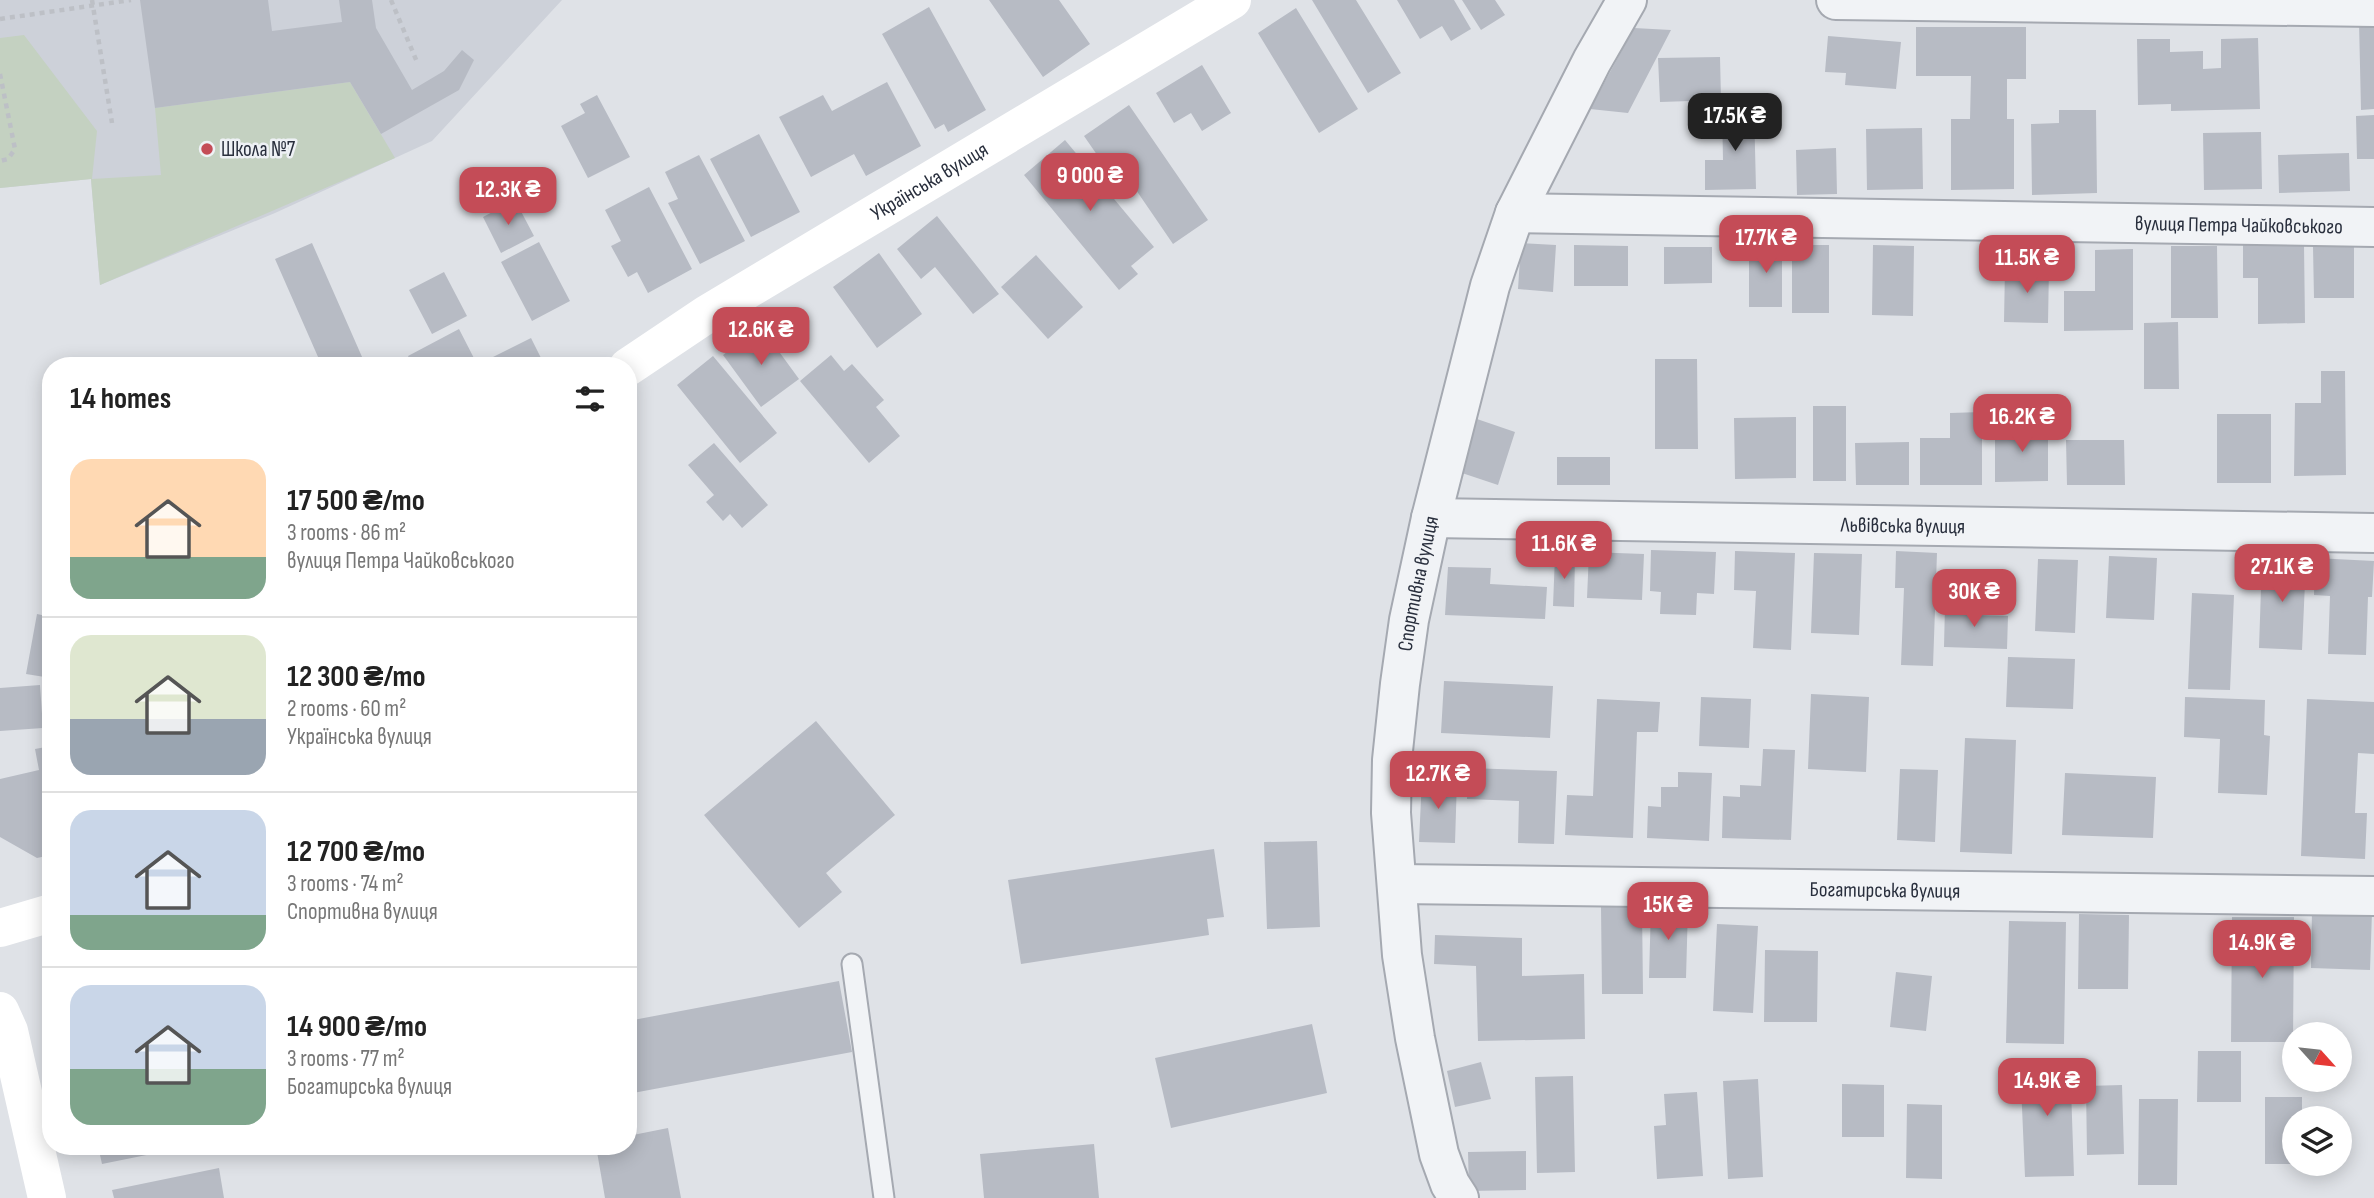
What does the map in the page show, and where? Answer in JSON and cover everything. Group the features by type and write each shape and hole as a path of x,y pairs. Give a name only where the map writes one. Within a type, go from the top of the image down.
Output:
{"street":[{"name":"Українська вулиця","path":"637,361 707,314 1232,0"},
{"name":"Спортивна вулиця","path":"1459,1198 1450,1184 1439,1154 1415,1038 1402,955 1391,813 1392,760 1409,620 1431,517 1490,286 1515,213 1592,61 1627,0"},
{"path":"1836,0 2374,8"},
{"name":"вулиця Петра Чайковського","path":"1515,213 2374,227"},
{"name":"Львівська вулиця","path":"1431,517 2374,533"},
{"name":"Богатирська вулиця","path":"1398,884 2374,896"},
{"path":"0,928 42,916"},
{"path":"0,1011 9,1031 47,1198"}],"lane":[{"path":"852,964 884,1198"}],"path":[{"path":"391,0 417,62"},
{"path":"0,19 92,3 131,1"},
{"path":"92,3 112,122"},
{"path":"0,75 15,149 8,159 0,161"}],"shaded area":[{"name":"Школа №7","path":"0,0 562,0 432,141 275,213 100,285 91,179 0,188"}],"green space":[{"path":"24,35 97,131 92,179 161,175 155,108 350,82 395,158 100,285 91,179 0,188 0,38"}],"building":[{"path":"140,0 268,0 272,31 342,22 339,0 372,0 376,28 412,90 444,71 462,50 474,60 459,90 381,134 350,82 155,108"},
{"path":"989,0 1059,0 1090,44 1043,77"},
{"path":"1312,0 1356,0 1401,73 1368,93"},
{"path":"1397,0 1454,0 1471,29 1451,41 1442,26 1420,39"},
{"path":"1462,0 1495,0 1505,15 1481,30"},
{"path":"929,7 986,110 948,132 944,124 935,129 882,34"},
{"path":"1296,8 1358,109 1319,133 1258,33"},
{"path":"2359,22 2374,22 2374,109 2361,110"},
{"path":"1916,27 2026,27 2026,79 2007,79 2007,119 2014,119 2014,189 1951,190 1951,119 1970,119 1971,76 1916,76"},
{"path":"1634,28 1671,30 1628,113 1590,109"},
{"path":"1828,36 1901,42 1896,89 1845,85 1846,73 1825,72"},
{"path":"2258,38 2260,109 2171,111 2171,104 2138,105 2137,39 2170,39 2170,52 2203,51 2203,69 2221,68 2221,39"},
{"path":"1720,57 1721,100 1660,102 1658,58"},
{"path":"1202,65 1231,113 1202,131 1191,113 1174,123 1156,93"},
{"path":"887,82 921,146 866,176 854,154 811,177 779,117 823,95 832,111"},
{"path":"597,95 630,157 588,178 561,126 585,113 580,104"},
{"path":"1129,105 1208,220 1173,244 1121,168 1111,175 1084,136"},
{"path":"1754,108 1756,189 1705,190 1705,160 1723,160 1722,109"},
{"path":"2059,110 2096,110 2097,193 2032,195 2031,124 2059,123"},
{"path":"2374,115 2374,159 2357,159 2356,116"},
{"path":"1922,128 1923,189 1867,190 1866,129"},
{"path":"2261,132 2262,189 2204,190 2203,133"},
{"path":"759,134 800,212 751,237 710,159"},
{"path":"1065,140 1154,247 1131,266 1138,274 1119,290 1024,175"},
{"path":"1836,148 1837,194 1797,195 1796,150"},
{"path":"2349,153 2350,191 2279,193 2278,155"},
{"path":"699,155 745,241 700,264 668,203 678,199 665,172"},
{"path":"649,187 692,269 648,293 637,272 628,277 611,246 621,241 605,210"},
{"path":"515,200 534,236 501,253 483,217"},
{"path":"937,216 999,294 973,314 935,267 921,279 897,249"},
{"path":"539,242 570,301 532,321 501,262"},
{"path":"312,243 362,357 318,357 275,259"},
{"path":"1521,243 1556,245 1553,292 1518,289"},
{"path":"1749,243 1782,243 1782,307 1749,307"},
{"path":"1574,245 1628,246 1628,286 1574,286"},
{"path":"1792,245 1829,245 1829,313 1792,313"},
{"path":"1873,245 1914,246 1913,316 1872,315"},
{"path":"2243,245 2304,245 2305,323 2258,324 2258,278 2243,278"},
{"path":"2171,246 2217,246 2218,318 2171,318"},
{"path":"1664,247 1712,247 1712,283 1664,284"},
{"path":"2313,247 2354,247 2354,298 2314,298"},
{"path":"2133,249 2133,330 2064,331 2064,291 2095,291 2095,250"},
{"path":"879,253 922,314 877,348 833,287"},
{"path":"1036,255 1083,307 1048,339 1001,287"},
{"path":"2005,267 2049,267 2048,323 2004,322"},
{"path":"444,272 467,316 432,334 409,290"},
{"path":"2178,322 2179,389 2144,389 2144,323"},
{"path":"761,327 799,379 761,407 723,355"},
{"path":"459,329 473,357 408,357"},
{"path":"531,338 540,357 493,357"},
{"path":"831,355 844,371 852,364 884,400 876,407 900,436 869,463 800,381"},
{"path":"713,356 777,433 740,463 677,385"},
{"path":"1655,359 1697,359 1698,449 1655,449"},
{"path":"2321,371 2345,371 2346,475 2294,476 2295,403 2321,403"},
{"path":"1813,406 1846,406 1846,481 1813,481"},
{"path":"1982,412 1982,485 1920,485 1920,438 1950,438 1950,413"},
{"path":"2217,414 2271,414 2271,483 2217,483"},
{"path":"1796,417 1796,478 1735,479 1734,418"},
{"path":"1477,419 1515,432 1498,485 1459,472"},
{"path":"2048,426 2048,481 1995,482 1995,427"},
{"path":"2066,440 2124,440 2125,485 2067,485"},
{"path":"1909,442 1909,485 1856,485 1855,443"},
{"path":"714,443 768,505 742,528 730,514 723,521 706,502 714,495 688,465"},
{"path":"1557,457 1610,457 1610,485 1557,485"},
{"path":"1651,550 1716,552 1714,594 1697,593 1696,615 1660,614 1661,592 1650,591"},
{"path":"1735,551 1795,553 1791,650 1753,648 1756,591 1734,590"},
{"path":"1896,551 1937,553 1933,666 1901,665 1904,588 1895,588"},
{"path":"1589,552 1644,554 1642,600 1587,598"},
{"path":"1814,553 1862,554 1859,635 1811,633"},
{"path":"1555,555 1575,556 1574,607 1553,606"},
{"path":"2109,556 2157,558 2154,620 2106,618"},
{"path":"2315,558 2374,561 2372,597 2368,597 2366,655 2328,654 2330,596 2314,595"},
{"path":"2038,559 2078,560 2075,633 2035,631"},
{"path":"2262,559 2306,560 2302,650 2259,648"},
{"path":"1448,567 1491,568 1490,584 1547,587 1545,619 1445,615"},
{"path":"2192,593 2234,595 2230,690 2188,689"},
{"path":"1945,605 1974,606 1974,615 2008,616 2007,649 1944,647"},
{"path":"37,614 42,615 42,677 26,674"},
{"path":"2008,657 2075,659 2073,709 2006,707"},
{"path":"1444,681 1553,686 1550,738 1441,733"},
{"path":"40,685 42,728 0,731 0,688"},
{"path":"1811,694 1869,697 1866,772 1808,769"},
{"path":"1701,697 1751,699 1749,748 1699,746"},
{"path":"2185,697 2265,700 2264,735 2270,736 2267,795 2218,793 2220,739 2184,737"},
{"path":"1597,699 1660,702 1658,732 1637,732 1633,838 1565,835 1567,795 1593,796"},
{"path":"2307,699 2374,702 2374,754 2358,753 2355,813 2367,813 2365,859 2301,856"},
{"path":"816,721 895,815 826,873 842,892 799,928 704,815"},
{"path":"1965,738 2016,740 2012,854 1960,852"},
{"path":"42,748 42,857 37,858 0,837 0,779 39,770 35,749"},
{"path":"1763,749 1795,750 1791,840 1722,838 1723,796 1740,797 1740,785 1761,786"},
{"path":"1469,768 1557,771 1554,844 1518,843 1519,801 1467,799"},
{"path":"1900,769 1938,770 1935,842 1897,840"},
{"path":"1678,772 1712,773 1709,841 1647,838 1648,806 1661,807 1661,787 1678,787"},
{"path":"2065,773 2156,777 2153,838 2062,835"},
{"path":"1422,778 1457,779 1455,843 1419,842"},
{"path":"1317,841 1320,927 1267,929 1264,842"},
{"path":"1214,849 1224,917 1207,919 1209,935 1021,964 1008,880"},
{"path":"1642,906 1643,994 1602,994 1601,907"},
{"path":"1651,906 1688,907 1686,978 1649,978"},
{"path":"2312,910 2372,912 2370,970 2311,968"},
{"path":"2079,914 2129,915 2128,989 2078,989"},
{"path":"2232,917 2294,917 2293,1022 2282,1022 2282,1042 2231,1042"},
{"path":"2009,921 2066,922 2064,1044 2006,1043"},
{"path":"1717,924 1758,926 1753,1013 1713,1011"},
{"path":"1435,935 1522,938 1522,976 1584,974 1585,1039 1478,1041 1476,966 1434,964"},
{"path":"1765,950 1818,951 1817,1022 1764,1022"},
{"path":"1896,972 1932,976 1926,1031 1890,1027"},
{"path":"839,981 852,1052 637,1092 637,1019"},
{"path":"1312,1024 1327,1093 1171,1128 1155,1058"},
{"path":"2198,1051 2241,1051 2241,1102 2197,1102"},
{"path":"2070,1059 2074,1176 2025,1177 2020,1061"},
{"path":"1481,1062 1491,1099 1455,1107 1447,1071"},
{"path":"1573,1076 1575,1172 1537,1173 1535,1077"},
{"path":"1758,1079 1763,1177 1728,1179 1723,1081"},
{"path":"1842,1084 1884,1085 1884,1137 1842,1137"},
{"path":"2122,1085 2124,1154 2087,1155 2086,1086"},
{"path":"1697,1092 1703,1176 1657,1179 1654,1126 1666,1125 1664,1094"},
{"path":"2265,1097 2302,1097 2302,1106 2282,1106 2282,1164 2265,1164"},
{"path":"2139,1099 2178,1099 2177,1185 2138,1185"},
{"path":"1907,1104 1942,1105 1942,1179 1906,1178"},
{"path":"668,1128 681,1198 605,1198 598,1155 637,1155 637,1134"},
{"path":"1094,1144 1099,1198 984,1198 980,1154"},
{"path":"1526,1151 1526,1190 1469,1191 1468,1152"},
{"path":"100,1155 146,1155 102,1164"},
{"path":"219,1168 224,1198 114,1198 112,1190"}],"place":[{"name":"Школа №7","path":"207,149"}]}
